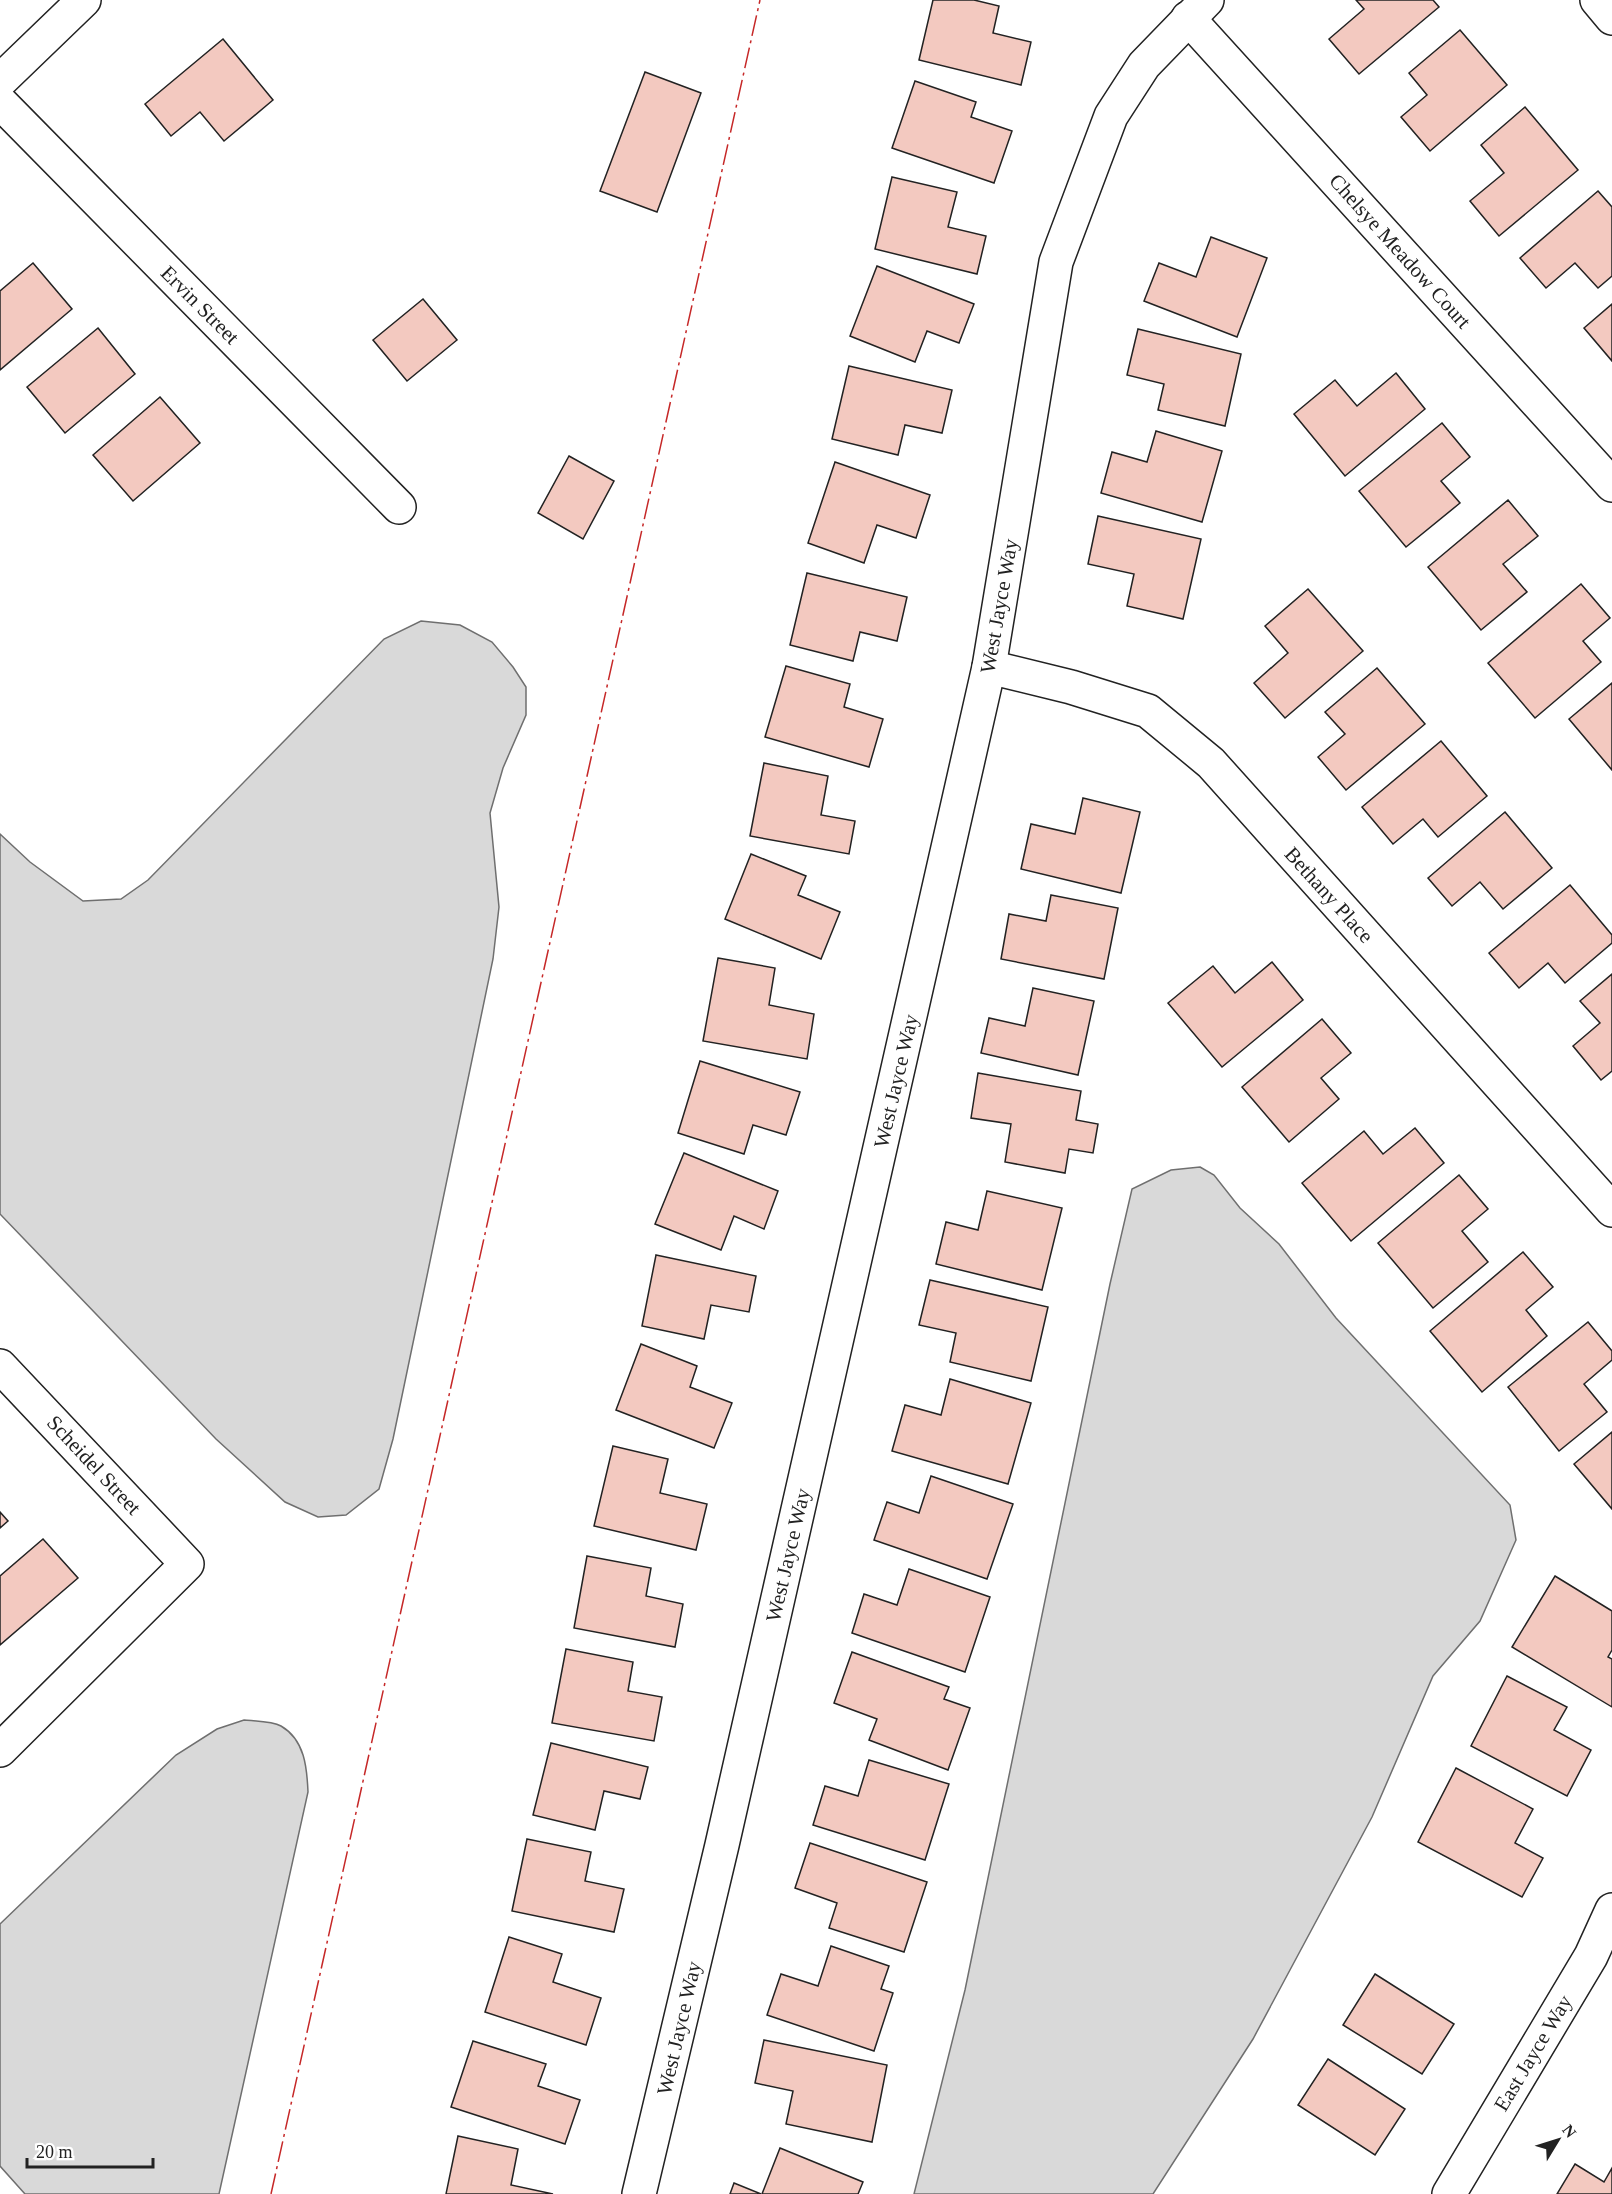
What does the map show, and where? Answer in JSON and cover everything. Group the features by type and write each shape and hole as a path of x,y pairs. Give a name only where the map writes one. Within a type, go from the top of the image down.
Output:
{"street":[{"path":"0,81 84,0"},
{"path":"1596,0 1612,18"},
{"name":"Chelsye Meadow Court","path":"1198,9 1612,485"},
{"name":"West Jayce Way","path":"639,2194 728,1821 989,668 1056,262 1111,116 1144,65 1198,9"},
{"name":"Ervin Street","path":"0,102 399,507"},
{"name":"Bethany Place","path":"989,668 1071,687 1148,711 1211,763 1612,1210"},
{"name":"Scheidel Street","path":"0,1366 187,1563 0,1750"},
{"name":"East Jayce Way","path":"1449,2194 1591,1956 1612,1910"}],"shaded area":[{"path":"421,621 460,625 492,642 526,687 526,715 503,768 490,813 499,907 493,959 393,1439 379,1489 346,1515 318,1517 285,1502 216,1439 0,1214 0,834 30,862 83,901 121,899 148,880 384,639"},
{"path":"1200,1167 1214,1175 1240,1208 1279,1244 1336,1318 1510,1505 1516,1540 1480,1621 1433,1676 1372,1817 1253,2039 1153,2194 914,2194 965,1990 1110,1284 1132,1189 1171,1170"},
{"path":"244,1720 273,1723 289,1732 303,1755 308,1792 219,2194 25,2194 0,2166 0,1924 176,1755 217,1729"}],"building":[{"path":"933,0 974,0 999,6 993,33 1031,42 1021,85 919,60"},
{"path":"1356,0 1433,0 1439,7 1359,74 1329,39 1364,9"},
{"path":"1460,30 1507,85 1430,151 1401,117 1427,95 1409,73"},
{"path":"223,39 273,100 224,141 200,112 171,136 145,104"},
{"path":"645,72 701,93 657,212 600,191"},
{"path":"915,81 976,102 971,117 1012,131 994,183 892,148"},
{"path":"1525,107 1578,170 1499,236 1470,201 1504,173 1481,145"},
{"path":"892,177 957,192 948,227 986,236 977,274 875,249"},
{"path":"1598,191 1612,207 1612,276 1598,288 1575,263 1546,288 1520,258"},
{"path":"1211,237 1267,258 1237,337 1144,301 1159,263 1196,277"},
{"path":"33,263 72,309 0,370 0,291"},
{"path":"877,266 974,304 959,343 927,331 915,362 850,336"},
{"path":"423,299 457,340 407,381 373,340"},
{"path":"1612,304 1612,361 1584,328"},
{"path":"98,328 135,374 65,433 27,387"},
{"path":"1138,329 1241,354 1225,426 1158,410 1164,384 1127,375"},
{"path":"849,366 952,390 942,433 905,425 898,455 832,439"},
{"path":"1396,373 1425,409 1345,476 1294,414 1335,380 1357,406"},
{"path":"160,397 200,443 133,501 93,455"},
{"path":"1442,423 1470,457 1441,481 1460,503 1406,547 1359,491"},
{"path":"1156,431 1222,451 1202,522 1101,493 1112,452 1147,462"},
{"path":"569,456 614,481 583,539 538,513"},
{"path":"835,462 930,495 916,538 877,525 864,563 808,543"},
{"path":"1508,500 1538,536 1503,564 1527,592 1481,630 1428,567"},
{"path":"1098,516 1201,539 1183,619 1127,606 1134,574 1088,564"},
{"path":"807,573 907,597 897,641 860,632 853,661 790,645"},
{"path":"1581,584 1610,618 1583,641 1601,662 1535,718 1488,663"},
{"path":"1308,589 1363,651 1285,718 1254,683 1288,653 1265,626"},
{"path":"786,666 850,684 844,707 883,719 869,767 765,737"},
{"path":"1377,668 1425,724 1346,790 1318,757 1345,734 1325,712"},
{"path":"1612,683 1612,770 1569,719"},
{"path":"1441,741 1487,796 1438,837 1423,819 1393,844 1362,807"},
{"path":"764,763 828,776 821,815 855,821 849,854 750,836"},
{"path":"1083,798 1140,812 1121,893 1021,869 1031,824 1075,834"},
{"path":"1505,812 1552,868 1503,909 1480,882 1452,906 1428,878"},
{"path":"751,854 806,876 798,895 840,912 821,959 725,919"},
{"path":"1570,885 1612,935 1612,943 1565,983 1548,963 1519,988 1489,953"},
{"path":"1051,895 1118,908 1104,979 1001,959 1009,914 1046,921"},
{"path":"718,958 775,968 769,1005 814,1014 807,1059 703,1041"},
{"path":"1272,962 1303,1000 1222,1067 1168,1003 1213,966 1235,993"},
{"path":"1612,974 1612,1071 1601,1080 1573,1046 1600,1023 1580,1001"},
{"path":"1033,988 1094,1001 1078,1075 981,1053 989,1018 1025,1026"},
{"path":"1322,1019 1351,1053 1321,1078 1339,1099 1289,1142 1242,1087"},
{"path":"700,1061 800,1092 786,1135 753,1125 744,1154 678,1133"},
{"path":"978,1073 1081,1091 1076,1120 1098,1124 1093,1153 1069,1149 1065,1173 1005,1162 1011,1124 971,1118"},
{"path":"1415,1128 1444,1163 1351,1241 1302,1183 1364,1131 1383,1154"},
{"path":"684,1153 778,1191 764,1229 734,1216 721,1250 655,1224"},
{"path":"1459,1175 1488,1209 1462,1231 1488,1262 1433,1308 1378,1243"},
{"path":"987,1191 1062,1208 1042,1290 936,1264 946,1222 978,1230"},
{"path":"1523,1252 1553,1287 1526,1310 1547,1336 1482,1392 1430,1331"},
{"path":"656,1255 756,1276 749,1312 711,1305 704,1339 642,1326"},
{"path":"930,1280 1048,1307 1031,1381 950,1362 956,1333 919,1325"},
{"path":"1588,1322 1612,1351 1612,1360 1584,1384 1607,1412 1559,1451 1508,1387"},
{"path":"641,1344 697,1366 690,1387 732,1403 714,1448 616,1410"},
{"path":"950,1379 1031,1403 1008,1484 892,1451 905,1405 941,1415"},
{"path":"1612,1432 1612,1509 1574,1464"},
{"path":"613,1446 668,1459 660,1493 707,1504 696,1550 594,1526"},
{"path":"931,1476 1013,1504 987,1579 874,1540 887,1502 919,1513"},
{"path":"0,1512 8,1521 0,1528"},
{"path":"43,1539 78,1578 0,1645 0,1576"},
{"path":"587,1556 651,1568 646,1596 683,1604 675,1647 574,1628"},
{"path":"909,1569 990,1597 965,1672 852,1633 864,1594 897,1605"},
{"path":"1555,1576 1612,1611 1612,1650 1608,1657 1612,1659 1612,1707 1512,1647"},
{"path":"566,1649 633,1662 628,1691 662,1697 654,1741 552,1723"},
{"path":"852,1652 949,1687 944,1699 970,1708 948,1770 869,1740 877,1719 834,1703"},
{"path":"1507,1676 1567,1707 1554,1730 1591,1750 1567,1796 1471,1746"},
{"path":"551,1743 648,1767 640,1799 604,1791 595,1830 533,1815"},
{"path":"869,1760 949,1784 925,1860 813,1825 825,1786 858,1796"},
{"path":"1456,1768 1533,1809 1515,1843 1543,1858 1522,1897 1418,1842"},
{"path":"527,1839 591,1852 585,1881 624,1889 614,1932 512,1911"},
{"path":"810,1843 927,1882 904,1952 829,1928 837,1903 795,1888"},
{"path":"509,1937 562,1954 553,1982 601,1998 586,2045 485,2012"},
{"path":"831,1946 889,1966 881,1989 893,1993 874,2051 767,2015 781,1974 818,1986"},
{"path":"1375,1974 1454,2024 1422,2074 1343,2025"},
{"path":"764,2040 887,2065 872,2142 786,2124 793,2091 755,2083"},
{"path":"473,2041 546,2064 538,2086 580,2100 565,2144 451,2107"},
{"path":"1328,2059 1405,2109 1375,2155 1298,2105"},
{"path":"458,2136 518,2149 511,2185 553,2194 446,2194"},
{"path":"780,2148 863,2182 858,2194 762,2194"},
{"path":"1575,2164 1604,2182 1612,2168 1612,2194 1557,2194"},
{"path":"734,2183 761,2194 730,2194"}],"power":[{"path":"271,2194 760,0"}]}
